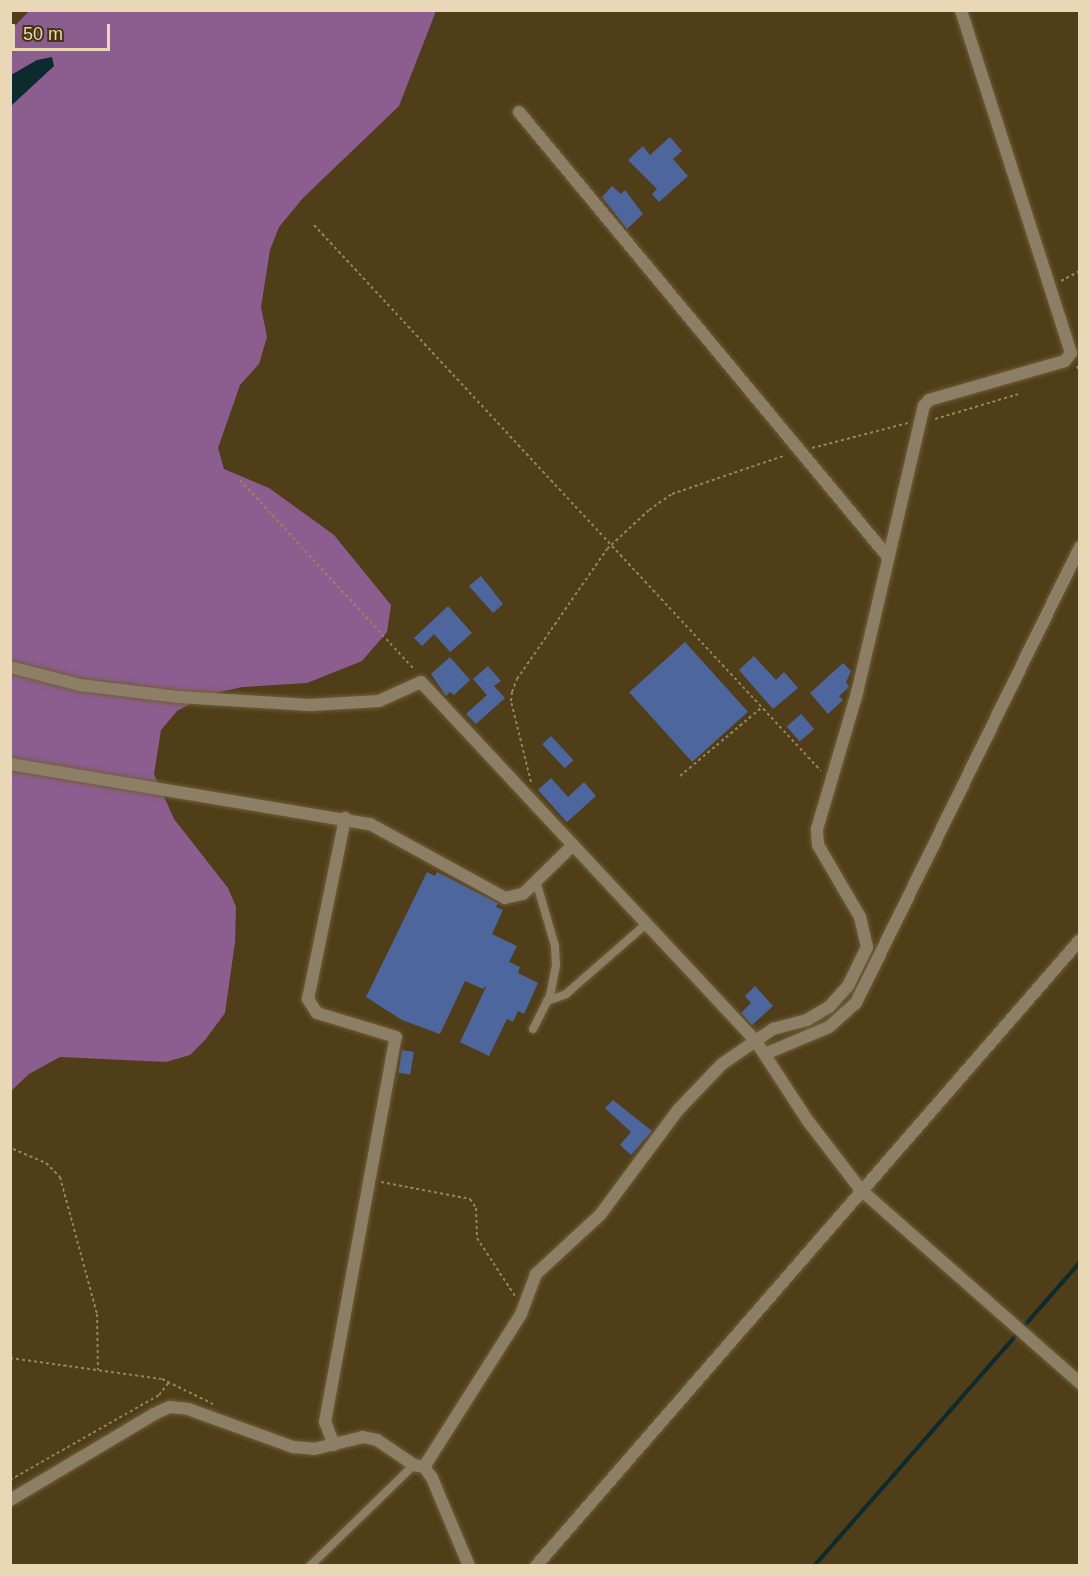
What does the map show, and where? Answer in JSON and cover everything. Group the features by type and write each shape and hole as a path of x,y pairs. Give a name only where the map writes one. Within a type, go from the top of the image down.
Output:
{"street":[{"path":"419,1466 515,1324 536,1274 600,1215 678,1110 722,1064 755,1040 830,1007 848,986 867,947 860,917 818,845 817,829 857,693 920,422 929,400 1069,359 1071,348 961,10"},
{"path":"519,112 888,557"},
{"path":"765,1054 829,1027 856,1003 1080,547"},
{"path":"10,667 80,685 178,697 310,705 379,701 419,681 755,1040 808,1121 861,1190 1080,1383"},
{"path":"10,764 345,818 378,828 505,898 517,898 573,845"},
{"path":"334,1445 325,1422 396,1037 317,1013 308,999 345,818"},
{"path":"536,1566 1080,940"},
{"path":"10,1500 110,1438 166,1409 188,1409 283,1445 314,1449 363,1437 374,1439 419,1466 469,1566"}],"lane":[{"path":"533,1029 548,1001 556,966 555,946 536,881"},
{"path":"548,1001 566,994 646,924"},
{"path":"310,1566 419,1466"}],"path":[{"path":"314,225 760,708 830,779"},
{"path":"1051,286 1080,271"},
{"path":"531,800 532,784 511,700 512,692 541,643 611,545 672,494 798,451 920,422 1019,394"},
{"path":"240,480 413,668 419,681"},
{"path":"681,776 760,708"},
{"path":"13,1149 46,1163 60,1177 97,1314 98,1370"},
{"path":"369,1180 470,1199 476,1208 477,1238 513,1294 525,1301"},
{"path":"10,1358 169,1382 209,1399 220,1413 219,1419"},
{"path":"10,1480 159,1395 169,1382"}],"shaded area":[{"path":"30,10 436,11 399,106 303,198 279,227 270,250 261,307 267,337 259,364 240,385 218,448 224,469 269,488 334,535 391,605 387,632 362,661 307,683 242,687 207,695 177,711 161,730 154,774 174,819 228,888 236,907 235,942 225,1013 205,1040 190,1055 166,1062 60,1057 29,1074 11,1091 11,30"}],"water":[{"path":"52,57 54,66 11,106 11,75 37,60"}],"building":[{"path":"670,137 682,151 673,159 688,176 659,202 652,194 657,189 628,160 643,146 650,155"},
{"path":"612,186 621,194 625,190 643,214 627,229 602,197"},
{"path":"481,576 503,604 493,613 469,586"},
{"path":"448,606 472,633 450,652 434,634 422,646 414,638"},
{"path":"685,642 748,712 692,762 629,692"},
{"path":"754,656 776,680 784,672 798,688 773,709 739,670"},
{"path":"450,657 470,680 454,695 450,692 446,696 431,674"},
{"path":"843,663 851,671 846,682 849,687 839,696 843,700 828,714 810,693"},
{"path":"488,666 501,681 494,686 505,698 476,724 466,714 487,695 473,679"},
{"path":"801,714 814,729 800,742 787,726"},
{"path":"551,736 574,760 565,768 542,744"},
{"path":"551,778 568,797 584,782 596,796 567,822 538,790"},
{"path":"427,872 435,876 437,872 498,903 496,907 503,910 492,934 517,946 509,962 520,967 518,973 538,983 524,1014 518,1011 513,1022 507,1019 489,1056 460,1042 487,985 483,989 465,981 440,1034 402,1020 366,997"},
{"path":"755,986 773,1006 752,1025 741,1013 751,1003 745,996"},
{"path":"402,1050 414,1052 410,1075 398,1073"},
{"path":"613,1100 652,1131 631,1155 620,1145 631,1132 605,1108"}],"waterway":[{"path":"814,1566 1080,1262"}]}
